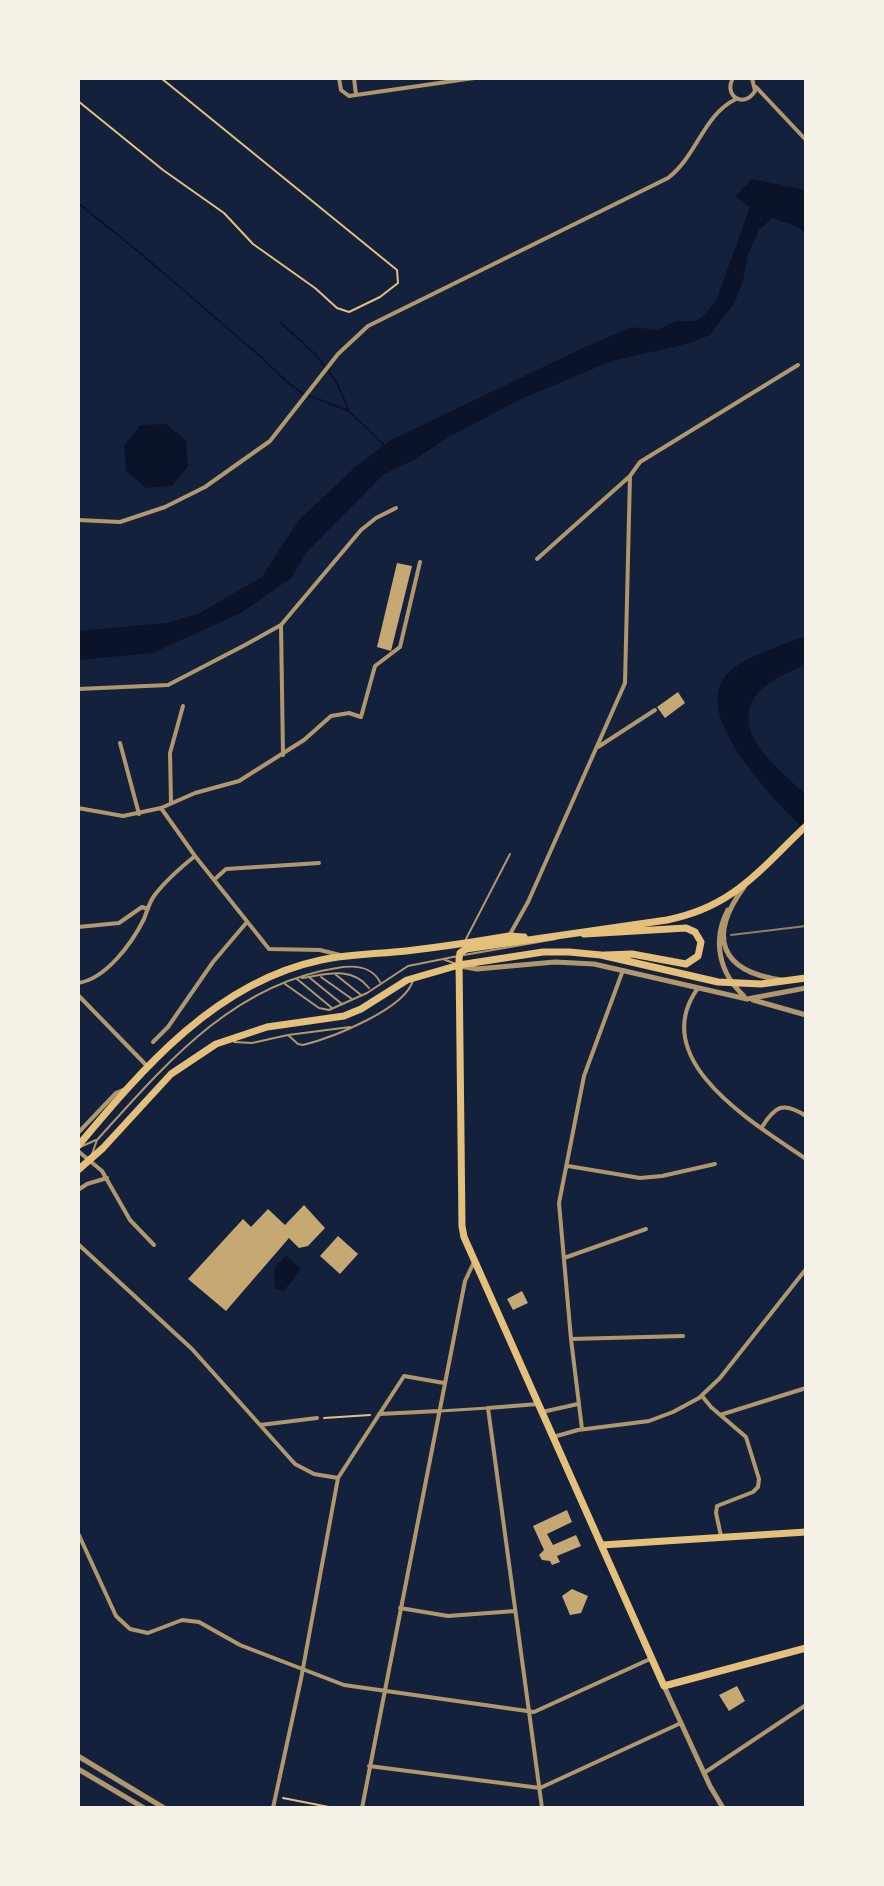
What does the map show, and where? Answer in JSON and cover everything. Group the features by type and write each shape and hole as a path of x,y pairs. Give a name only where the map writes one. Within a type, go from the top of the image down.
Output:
{"main road":[{"path":"806,826 744,886 719,903 681,917 466,949 459,961 462,1226 474,1262 664,1686 806,1648"},
{"path":"78,1170 103,1148 171,1074 223,1041 267,1027 344,1016 394,986 459,961 543,952 632,954 686,964 698,956 701,942 695,932 686,928 604,934 570,933"},
{"path":"78,1149 149,1067 199,1019 244,989 280,972 342,956 464,944 509,936 534,938"},
{"path":"601,955 700,979 761,984 806,978"},
{"path":"602,1545 806,1532"}],"street":[{"path":"339,78 344,94 356,95 474,78"},
{"path":"354,78 356,95"},
{"path":"733,78 730,90 736,99 743,101 751,98 756,87"},
{"path":"752,78 756,87 806,140"},
{"path":"78,520 120,522 165,507 205,487 270,441 338,354 360,332 383,317 668,178 684,163 718,111 736,99"},
{"path":"537,559 630,476 640,462 798,365"},
{"path":"509,936 528,902 625,683 630,476"},
{"path":"78,689 168,685 281,625 361,530 396,508"},
{"path":"78,808 123,816 161,808 239,781 283,755 331,716 349,713 361,717 375,666 400,647 420,562"},
{"path":"281,625 283,755"},
{"path":"171,802 170,753 183,706"},
{"path":"596,748 655,710"},
{"path":"120,743 139,814"},
{"path":"161,808 247,922 273,950 320,950 342,956"},
{"path":"78,983 94,979 111,963 137,930 152,898 168,879 195,856"},
{"path":"215,879 226,869 319,863"},
{"path":"744,886 719,929 718,942 731,982 747,999"},
{"path":"78,927 119,923 142,907 148,909"},
{"path":"728,910 724,939 732,960 753,974 786,981"},
{"path":"153,1042 168,1027 213,962 247,922"},
{"path":"459,961 487,969 563,962 594,964 806,1015"},
{"path":"582,1429 559,1203 584,1076 623,970"},
{"path":"698,988 689,1005 686,1022 686,1037 693,1063 716,1091 806,1159"},
{"path":"747,999 806,988"},
{"path":"78,995 149,1067"},
{"path":"78,1133 116,1093 132,1086"},
{"path":"762,1127 771,1113 780,1108 790,1108 806,1116"},
{"path":"78,1149 107,1178 130,1220 154,1245"},
{"path":"568,1166 640,1178 666,1176 715,1164"},
{"path":"78,1190 91,1182 107,1178"},
{"path":"564,1258 646,1229"},
{"path":"78,1244 192,1349 300,1468 338,1478"},
{"path":"362,1808 444,1383 465,1281 474,1262"},
{"path":"553,1437 582,1429 649,1421 673,1412 702,1395 720,1378 806,1269"},
{"path":"571,1339 683,1336"},
{"path":"273,1808 303,1669 338,1478 404,1376 444,1383"},
{"path":"720,1415 806,1388"},
{"path":"702,1395 746,1437 759,1479 758,1487 753,1492 723,1501 717,1506 721,1536"},
{"path":"379,1414 578,1404"},
{"path":"488,1408 542,1808"},
{"path":"260,1425 317,1418"},
{"path":"78,1533 116,1616 130,1629 148,1633 182,1620 199,1622 235,1642 334,1682 528,1712 546,1708 652,1658"},
{"path":"400,1608 448,1616 515,1611"},
{"path":"664,1686 723,1808"},
{"path":"704,1773 806,1705"},
{"path":"369,1766 540,1788 681,1723"},
{"path":"78,1756 164,1808"},
{"path":"78,1769 144,1808"}],"lane":[{"path":"464,944 510,854"},
{"path":"283,984 319,1008 333,1008 361,996 408,966 442,958 459,961 550,942 570,933"},
{"path":"442,958 459,961"},
{"path":"90,1159 97,1140 158,1071 196,1035 246,1002 309,973 346,966 373,973 380,982"},
{"path":"297,979 351,973 370,990"},
{"path":"334,974 361,996"},
{"path":"319,975 353,1000"},
{"path":"309,977 342,1005"},
{"path":"288,1035 303,1045 355,1026 407,994 414,977"},
{"path":"297,979 333,1008"},
{"path":"223,1041 248,1044 355,1026"},
{"path":"78,1149 97,1140"}],"path":[{"path":"78,101 163,170 224,213 253,244 315,288 337,308 349,312 380,297 398,283 397,270 161,78"},
{"path":"317,1418 379,1414"},
{"path":"283,1798 334,1808"}],"water":[{"path":"752,179 806,190 806,234 798,227 772,218 759,230 748,255 735,302 710,335 687,344 612,361 523,398 384,474 307,552 291,578 241,613 153,653 78,660 78,631 166,623 198,614 262,577 298,521 355,467 391,440 632,327 657,330 676,321 694,321 702,317 716,301 750,207 735,197"},
{"path":"166,424 186,440 188,466 172,486 146,488 126,471 124,446 140,425"},
{"path":"806,636 806,664 762,689 751,703 748,718 759,746 806,795 806,831 745,763 721,720 717,700 721,683 736,667 759,654"},
{"path":"286,1255 301,1269 283,1292 275,1288 274,1268"}],"building":[{"path":"397,563 412,566 391,651 377,647"},
{"path":"678,692 685,703 665,718 657,707"},
{"path":"304,1205 325,1228 308,1246 299,1248 289,1238 226,1311 188,1279 243,1219 251,1227 268,1209 285,1225"},
{"path":"338,1236 358,1254 340,1274 320,1256"},
{"path":"522,1291 528,1303 513,1310 507,1299"},
{"path":"567,1510 572,1522 547,1534 553,1545 576,1535 581,1546 557,1556 560,1562 552,1565 539,1555 544,1550 533,1526"},
{"path":"572,1589 588,1596 581,1613 570,1615 562,1596"},
{"path":"737,1686 745,1701 729,1711 719,1695"}],"waterway":[{"path":"78,203 139,252 288,383 302,393 349,411 385,446"},
{"path":"280,322 315,354 336,381 349,411"}],"railway":[{"path":"731,935 806,926"}]}
